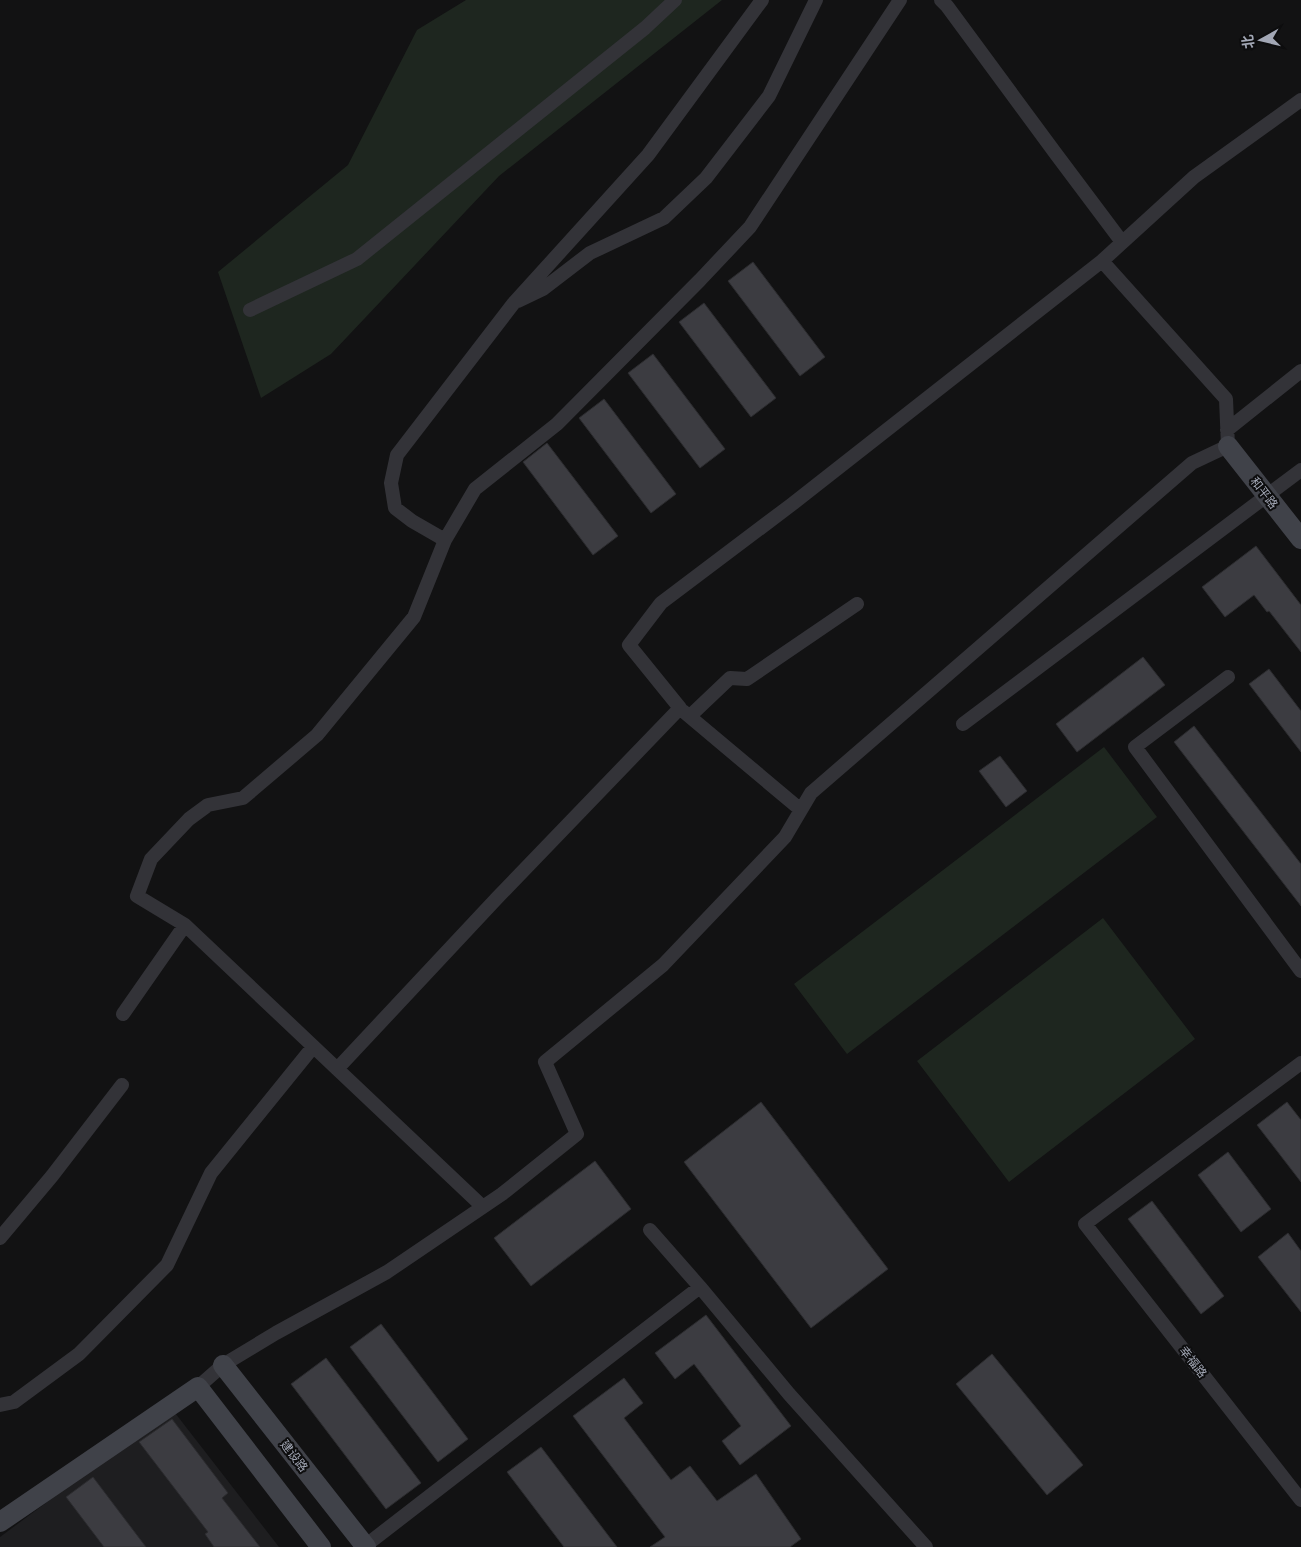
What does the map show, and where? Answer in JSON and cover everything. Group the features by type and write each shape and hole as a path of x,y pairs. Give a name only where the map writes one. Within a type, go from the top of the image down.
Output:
{"street":[{"path":"250,310 357,259 645,28 676,0"},
{"path":"445,540 412,522 395,508 391,483 398,455 512,304 648,155 762,0"},
{"path":"512,304 543,289 590,253 664,218 706,178 769,96 816,0"},
{"path":"483,1207 184,924 137,896 151,859 189,819 208,805 244,798 317,735 414,617 445,540 475,489 557,424 750,227 900,0"},
{"path":"941,0 1122,242"},
{"path":"801,810 685,712 629,645 661,603 791,505 1102,261 1194,177 1301,100"},
{"path":"1102,261 1226,399 1227,438"},
{"path":"0,1522 198,1387 223,1365 276,1333 387,1272 502,1194 577,1134 545,1062 663,965 785,837 811,793 1192,463 1227,438 1301,371"},
{"name":"和平路","path":"1227,438 1267,496 1301,539"},
{"path":"963,724 1301,470"},
{"path":"337,1069 496,898 685,712 730,678 747,679 857,604"},
{"path":"1228,677 1135,747 1301,971"},
{"path":"123,1014 184,924"},
{"path":"0,1405 14,1402 79,1354 167,1265 210,1173 314,1047"},
{"name":"幸福路","path":"1301,1063 1085,1224 1301,1500"},
{"path":"0,1238 52,1176 122,1085"},
{"path":"650,1230 789,1394 926,1547"},
{"path":"365,1547 700,1287"},
{"name":"建设路","path":"223,1365 365,1547"},
{"path":"198,1387 321,1547"}],"shaded area":[{"path":"466,0 722,0 499,176 331,354 261,398 218,272 348,165 417,30"},
{"path":"1104,747 1157,817 847,1054 794,984"},
{"path":"1103,918 1195,1039 1009,1182 917,1061"},
{"path":"172,1409 279,1547 0,1547 0,1537"}],"building":[{"path":"753,262 825,357 800,376 728,281"},
{"path":"704,303 776,398 751,417 679,322"},
{"path":"653,354 725,449 700,468 628,373"},
{"path":"604,399 676,494 651,513 579,418"},
{"path":"547,443 618,536 593,555 523,462"},
{"path":"1256,546 1301,605 1301,652 1254,595 1225,617 1202,587"},
{"path":"1143,657 1165,685 1077,752 1056,724"},
{"path":"1269,669 1301,711 1301,752 1249,684"},
{"path":"1194,726 1301,864 1301,906 1174,742"},
{"path":"1000,756 1027,791 1006,807 979,771"},
{"path":"761,1102 888,1269 811,1328 684,1162"},
{"path":"1287,1102 1301,1120 1301,1182 1257,1125"},
{"path":"1228,1152 1271,1209 1241,1232 1198,1175"},
{"path":"595,1161 631,1209 531,1286 494,1238"},
{"path":"1152,1201 1224,1296 1201,1314 1128,1219"},
{"path":"1288,1233 1301,1251 1301,1312 1258,1257"},
{"path":"706,1315 791,1426 740,1465 722,1441 741,1426 694,1364 675,1379 655,1353"},
{"path":"381,1324 468,1439 438,1462 350,1347"},
{"path":"992,1354 1083,1465 1047,1495 956,1384"},
{"path":"326,1358 421,1483 386,1509 291,1384"},
{"path":"624,1378 643,1403 624,1418 671,1480 690,1466 717,1501 756,1474 801,1539 790,1547 650,1547 665,1537 573,1416"},
{"path":"172,1419 228,1493 222,1498 260,1547 214,1547 205,1534 208,1532 139,1442"},
{"path":"541,1447 617,1547 564,1547 507,1472"},
{"path":"93,1477 146,1547 104,1547 66,1497"}]}
